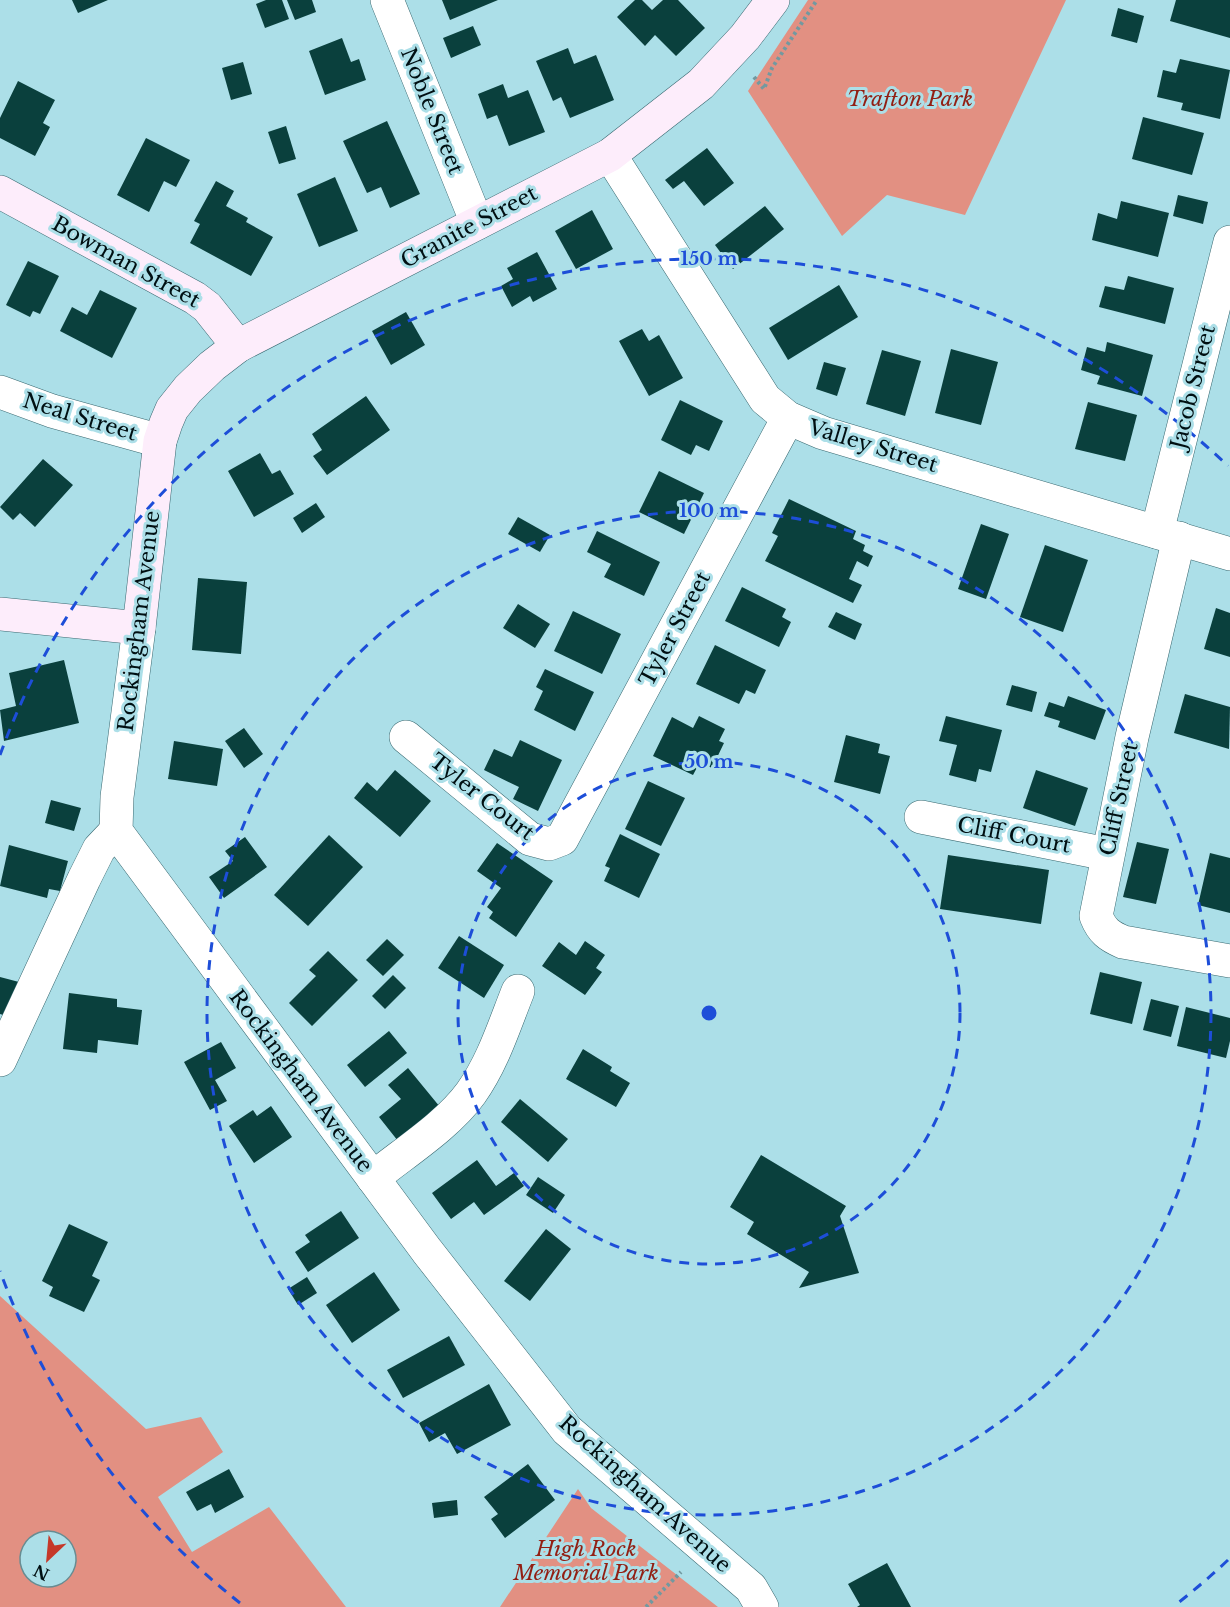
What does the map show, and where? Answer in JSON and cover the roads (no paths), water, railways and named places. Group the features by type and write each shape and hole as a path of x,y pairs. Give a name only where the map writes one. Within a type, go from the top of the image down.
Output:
{"street":[{"name":"Noble Street","path":"387,0 477,222"},
{"name":"Granite Street","path":"160,441 172,409 188,389 238,346 610,155 679,104 701,84 745,37 773,0"},
{"name":"Valley Street","path":"610,155 765,399 788,418 823,433 1230,554"},
{"name":"Bowman Street","path":"0,192 195,298 207,307 238,346"},
{"name":"Jacob Street","path":"1168,535 1230,243"},
{"name":"Neal Street","path":"0,392 52,411 160,441"},
{"name":"Tyler Street","path":"562,839 788,418"},
{"name":"Rockingham Avenue","path":"160,441 117,797 116,831 373,1178 567,1430 751,1588 762,1607"},
{"name":"Cliff Street","path":"1168,535 1132,737 1096,916 1101,928 1109,936 1123,942 1230,961"},
{"path":"0,614 139,628"},
{"name":"Tyler Court","path":"406,737 530,839 549,844 562,839"},
{"name":"Cliff Court","path":"921,817 1107,854"},
{"path":"0,1060 99,849 116,831"},
{"path":"373,1178 446,1118 470,1094 490,1063 518,991"}],"park label":[{"name":"Trafton Park","path":"910,99"},
{"name":"High Rock Memorial Park","path":"586,1561"}]}
